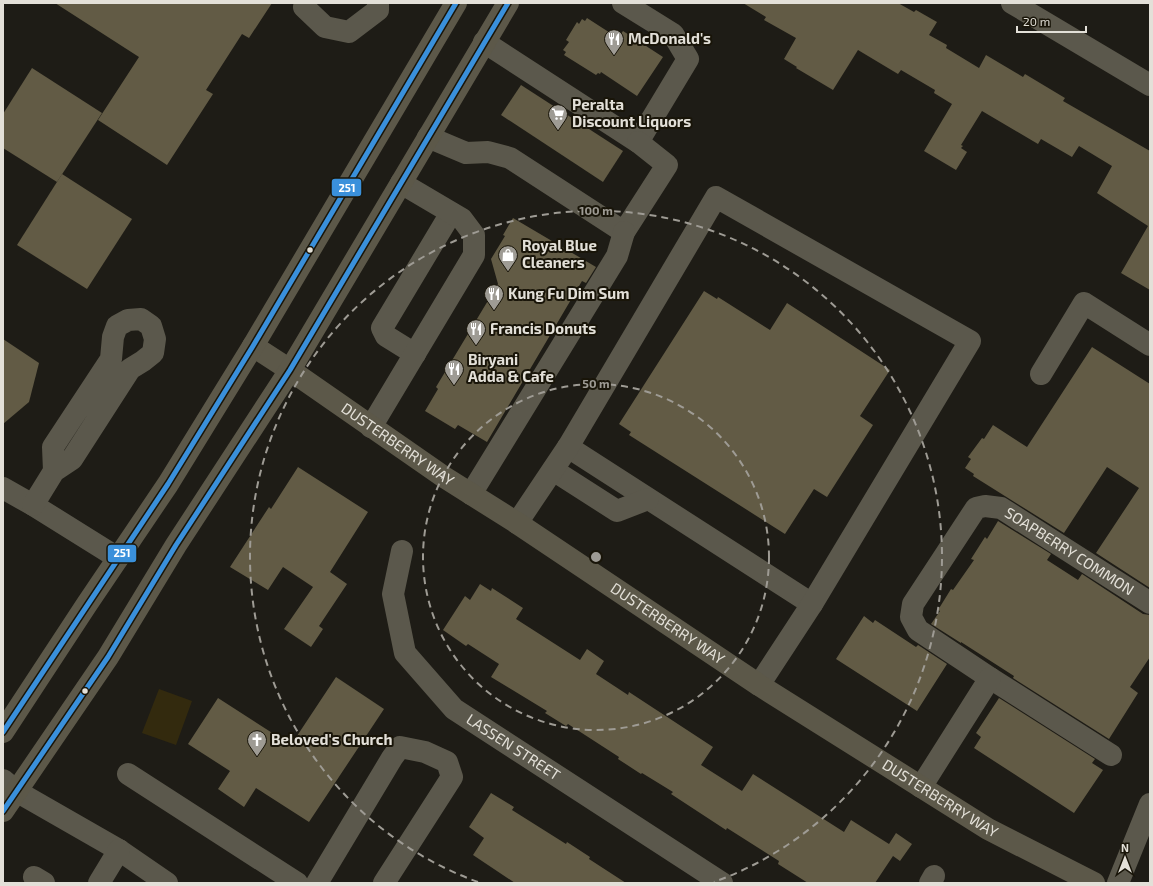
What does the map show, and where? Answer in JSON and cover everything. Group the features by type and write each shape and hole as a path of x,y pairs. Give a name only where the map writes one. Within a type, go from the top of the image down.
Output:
{"main road":[{"path":"3,732 168,484 253,346 456,3"},
{"path":"3,811 10,785 108,657 176,545 290,370 508,3"},
{"name":"DUSTERBERRY WAY","path":"253,346 444,477 517,523 759,685 988,829 1094,883"}],"street":[{"path":"304,3 304,7 325,27 349,32 378,10 378,3"},
{"path":"624,3 673,34 688,59 638,142"},
{"path":"1012,3 1150,84"},
{"path":"471,494 617,256 624,232 667,165 638,142 484,42"},
{"path":"428,137 466,153 488,152 510,158 624,232"},
{"path":"371,427 474,255 474,235 462,219 401,183"},
{"path":"517,523 568,447 716,196 970,341 812,604 759,685"},
{"path":"415,354 386,336 382,328 451,213"},
{"path":"1041,374 1084,303 1150,344"},
{"path":"33,505 54,471 72,459 130,369 143,361 153,352 155,339 151,326 141,320 128,320 117,326 112,337 111,359 53,447 54,471"},
{"path":"568,447 812,604"},
{"path":"553,470 617,511 648,498"},
{"path":"3,488 118,558"},
{"name":"SOAPBERRY COMMON","path":"1111,755 918,630 911,617 913,604 976,508 985,506 1002,508 1150,603"},
{"name":"LASSEN STREET","path":"402,551 393,594 405,653 454,709 722,883"},
{"path":"921,787 990,678"},
{"path":"317,883 392,758 400,748 425,752 447,762 452,777 384,883"},
{"path":"128,774 297,883"},
{"path":"10,785 119,850 167,883"},
{"path":"1118,883 1150,804"},
{"path":"99,883 119,850"}],"shaded area":[{"path":"159,689 192,701 176,745 142,733"}],"building":[{"path":"55,3 272,3 249,38 242,34 206,90 213,94 167,165 98,120 139,57"},
{"path":"743,3 898,3 914,12 916,10 937,22 929,35 947,45 946,48 979,68 986,55 1023,77 1025,74 1065,98 1063,101 1150,151 1150,290 1121,273 1148,226 1097,193 1112,166 1079,146 1072,157 1041,139 1038,144 982,111 961,145 963,146 961,148 967,152 956,170 924,151 952,104 934,93 935,90 901,70 898,74 858,50 833,90 784,59 796,38 764,20 766,17"},
{"name":"McDonald's","path":"587,18 618,38 623,31 663,57 637,96 601,72 600,74 598,73 596,75 564,55 566,52 563,50 569,42 566,40 577,22 579,24 582,19 585,21"},
{"path":"32,68 102,113 57,182 3,148 3,114"},
{"path":"521,85 623,151 603,182 501,115"},
{"path":"62,174 132,219 87,289 17,245"},
{"path":"513,218 596,267 586,283 582,281 487,442 458,425 455,429 425,411 438,389 436,387 498,284 491,259 505,236 503,235"},
{"path":"704,291 717,299 718,297 770,330 787,303 890,370 860,416 873,425 827,497 814,489 785,534 629,435 631,432 619,424"},
{"path":"3,339 39,363 29,402 3,424"},
{"path":"1092,347 1150,384 1150,588 1096,553 1139,488 1107,467 1064,533 973,476 974,474 965,468 971,459 968,457 982,438 984,439 993,425 1027,447"},
{"path":"298,467 368,512 330,572 347,584 319,626 323,629 311,647 284,629 313,587 283,567 268,590 230,567 269,507 271,509"},
{"path":"998,521 1051,554 1047,560 1078,580 1082,574 1143,614 1150,615 1150,657 1130,687 1138,693 1109,739 1013,678 1014,676 931,624 940,611 938,610 951,589 953,590 974,560 971,559 985,537 987,539"},
{"path":"480,584 491,591 492,588 523,608 516,619 580,660 587,649 604,661 596,674 628,695 629,692 713,747 701,765 742,791 753,774 844,832 851,820 889,844 896,833 912,844 900,861 893,856 875,883 808,883 778,864 779,861 727,828 726,830 671,794 673,792 642,773 641,774 618,759 619,757 568,724 566,726 545,713 547,711 491,677 499,664 468,644 466,646 443,630 465,596 470,600"},
{"path":"864,616 873,623 875,620 916,647 918,645 947,664 917,711 836,659"},
{"path":"336,677 384,709 309,822 256,788 244,807 218,789 230,771 188,744 218,698 291,745"},
{"path":"999,698 1095,759 1092,763 1103,770 1074,813 974,748 981,737 976,733"},
{"path":"491,793 514,807 512,810 566,844 567,842 590,857 589,859 626,883 515,883 473,855 484,838 469,827"}],"transit line":[{"name":"251","path":"3,732 168,484 253,346 456,3"},
{"name":"251","path":"3,811 108,657 176,545 290,370 508,3"}],"place":[{"name":"McDonald's","path":"614,56"},
{"name":"Peralta Discount Liquors","path":"558,131"},
{"name":"Royal Blue Cleaners","path":"508,272"},
{"name":"Kung Fu Dim Sum","path":"494,311"},
{"name":"Francis Donuts","path":"476,346"},
{"name":"Biryani Adda & Cafe","path":"454,386"},
{"name":"Beloved's Church","path":"257,757"}]}
